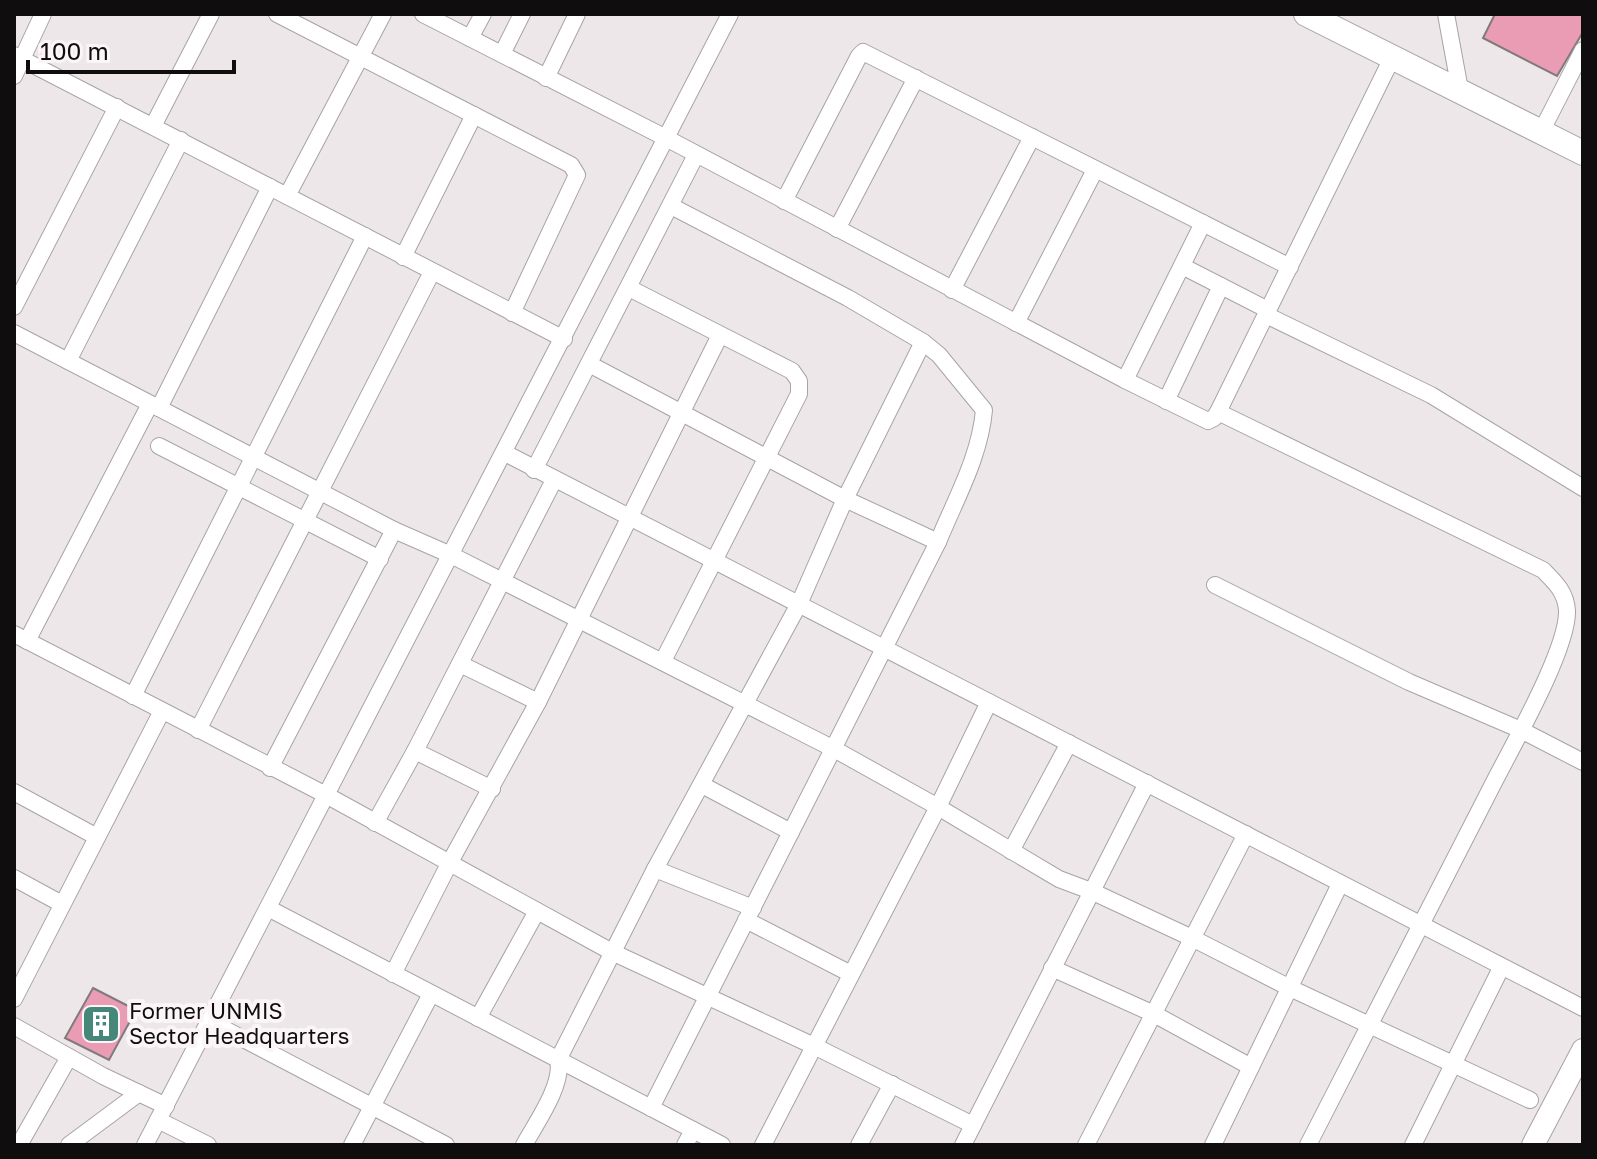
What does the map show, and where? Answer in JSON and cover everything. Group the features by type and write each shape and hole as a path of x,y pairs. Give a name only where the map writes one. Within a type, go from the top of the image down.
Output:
{"highway":[{"path":"1306,14 1583,153"}],"main road":[{"path":"1533,1145 1583,1050"}],"street":[{"path":"14,76 18,57 43,14"},
{"path":"153,126 211,14"},
{"path":"277,14 571,165 577,175 512,313"},
{"path":"287,196 383,14"},
{"path":"470,38 483,14"},
{"path":"502,54 522,14"},
{"path":"546,78 577,14"},
{"path":"145,1145 730,14"},
{"path":"1446,14 1460,90"},
{"path":"1449,39 1460,14"},
{"path":"427,15 1205,420 1211,420 1218,412 1392,58"},
{"path":"1541,132 1583,50"},
{"path":"784,201 863,52 1290,267"},
{"path":"18,57 564,339"},
{"path":"837,229 916,78"},
{"path":"14,307 117,107"},
{"path":"403,257 474,115"},
{"path":"952,290 1032,137"},
{"path":"68,361 181,140"},
{"path":"534,470 696,155"},
{"path":"1016,323 1095,170"},
{"path":"270,187 155,406 21,638 326,795 612,952 814,1046 973,1125"},
{"path":"651,1108 938,542 969,470 982,431 984,410 939,355 923,342 848,298 671,206"},
{"path":"1125,380 1203,223"},
{"path":"133,696 365,236"},
{"path":"1182,266 1267,313 1431,395 1583,488"},
{"path":"198,730 432,272"},
{"path":"1166,401 1221,286"},
{"path":"629,288 792,371 799,381 799,394 663,661"},
{"path":"14,333 394,530 451,555 745,702 938,807 1059,879 1192,938 1290,988 1530,1100"},
{"path":"393,974 538,702 720,335"},
{"path":"524,1145 557,1083 560,1070 558,1060 655,869 799,604 845,499 923,342"},
{"path":"589,364 845,499 938,542"},
{"path":"1218,412 1543,570 1558,585 1567,610 1565,626 1547,674 1521,730 1308,1145"},
{"path":"159,446 380,559"},
{"path":"505,453 1583,1008"},
{"path":"375,823 554,480"},
{"path":"270,768 394,530"},
{"path":"1215,585 1409,682 1521,730 1583,762"},
{"path":"460,664 538,702"},
{"path":"763,1145 989,702"},
{"path":"14,999 162,711"},
{"path":"1011,851 1069,743"},
{"path":"415,751 492,789"},
{"path":"966,1144 1147,783"},
{"path":"702,785 791,832"},
{"path":"14,792 97,837"},
{"path":"1086,1145 1246,834"},
{"path":"655,869 749,914 851,974"},
{"path":"14,878 62,904"},
{"path":"1213,1145 1340,884"},
{"path":"268,908 651,1108 689,1138 722,1145"},
{"path":"478,1018 537,911"},
{"path":"1052,968 1154,1014 1251,1067"},
{"path":"1413,1145 1501,968"},
{"path":"352,1145 431,994"},
{"path":"209,1021 446,1145"},
{"path":"14,1026 139,1093 201,1144"},
{"path":"19,1145 69,1057"},
{"path":"859,1145 892,1084"},
{"path":"69,1145 139,1093"}],"building":[{"path":"1495,14 1583,14 1583,32 1557,76 1483,38"},
{"name":"Former UNMIS Sector Headquarters","path":"93,988 136,1010 109,1060 65,1038"}],"place":[{"name":"Former UNMIS Sector Headquarters","path":"101,1024"}]}
